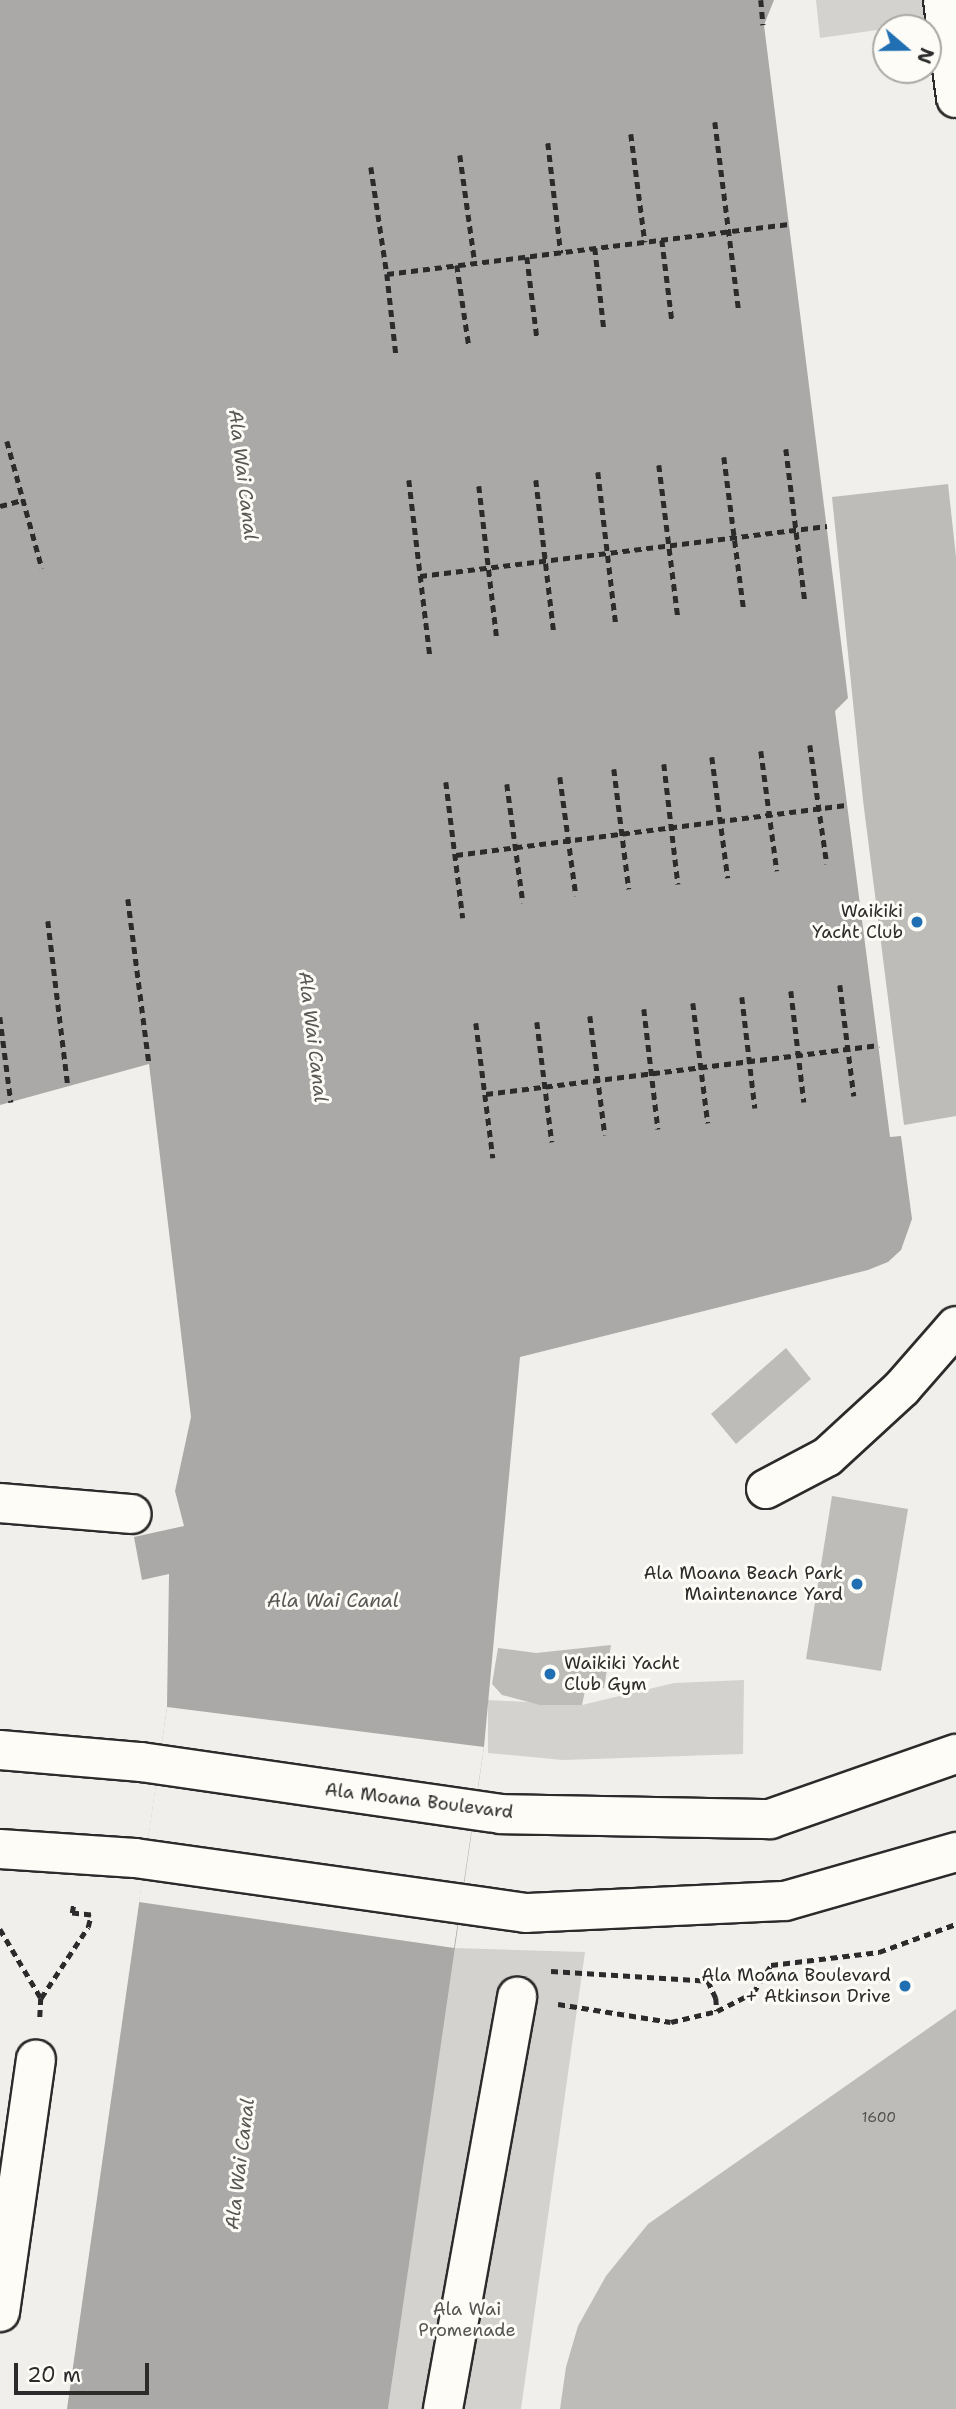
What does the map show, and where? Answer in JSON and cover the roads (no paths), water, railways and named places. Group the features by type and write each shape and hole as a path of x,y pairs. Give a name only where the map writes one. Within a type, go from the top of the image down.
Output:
{"main road":[{"path":"943,0 956,98"},
{"path":"766,1489 827,1457 902,1388 956,1326"},
{"path":"0,1503 132,1514"},
{"name":"Ala Moana Boulevard","path":"0,1750 141,1762 500,1814 770,1819 956,1754"},
{"path":"0,1849 135,1858 526,1913 785,1901 956,1852"},
{"path":"443,2409 517,1997"},
{"path":"0,2312 36,2060"}],"water":[{"name":"Ala Wai Canal","path":"0,0 774,0 764,25 848,698 835,711 890,1137 901,1136 912,1219 901,1250 888,1262 868,1270 520,1357 484,1747 388,2409 67,2409 167,1707 169,1574 142,1580 134,1537 184,1526 175,1491 191,1417 149,1064 0,1105"}],"place":[{"name":"Waikiki Yacht Club","path":"917,922"},
{"name":"Ala Moana Beach Park Maintenance Yard","path":"857,1584"},
{"name":"Waikiki Yacht Club Gym","path":"550,1674"},
{"name":"Ala Moana Boulevard + Atkinson Drive","path":"905,1986"}],"park label":[{"name":"Ala Wai Promenade","path":"467,2320"}]}
